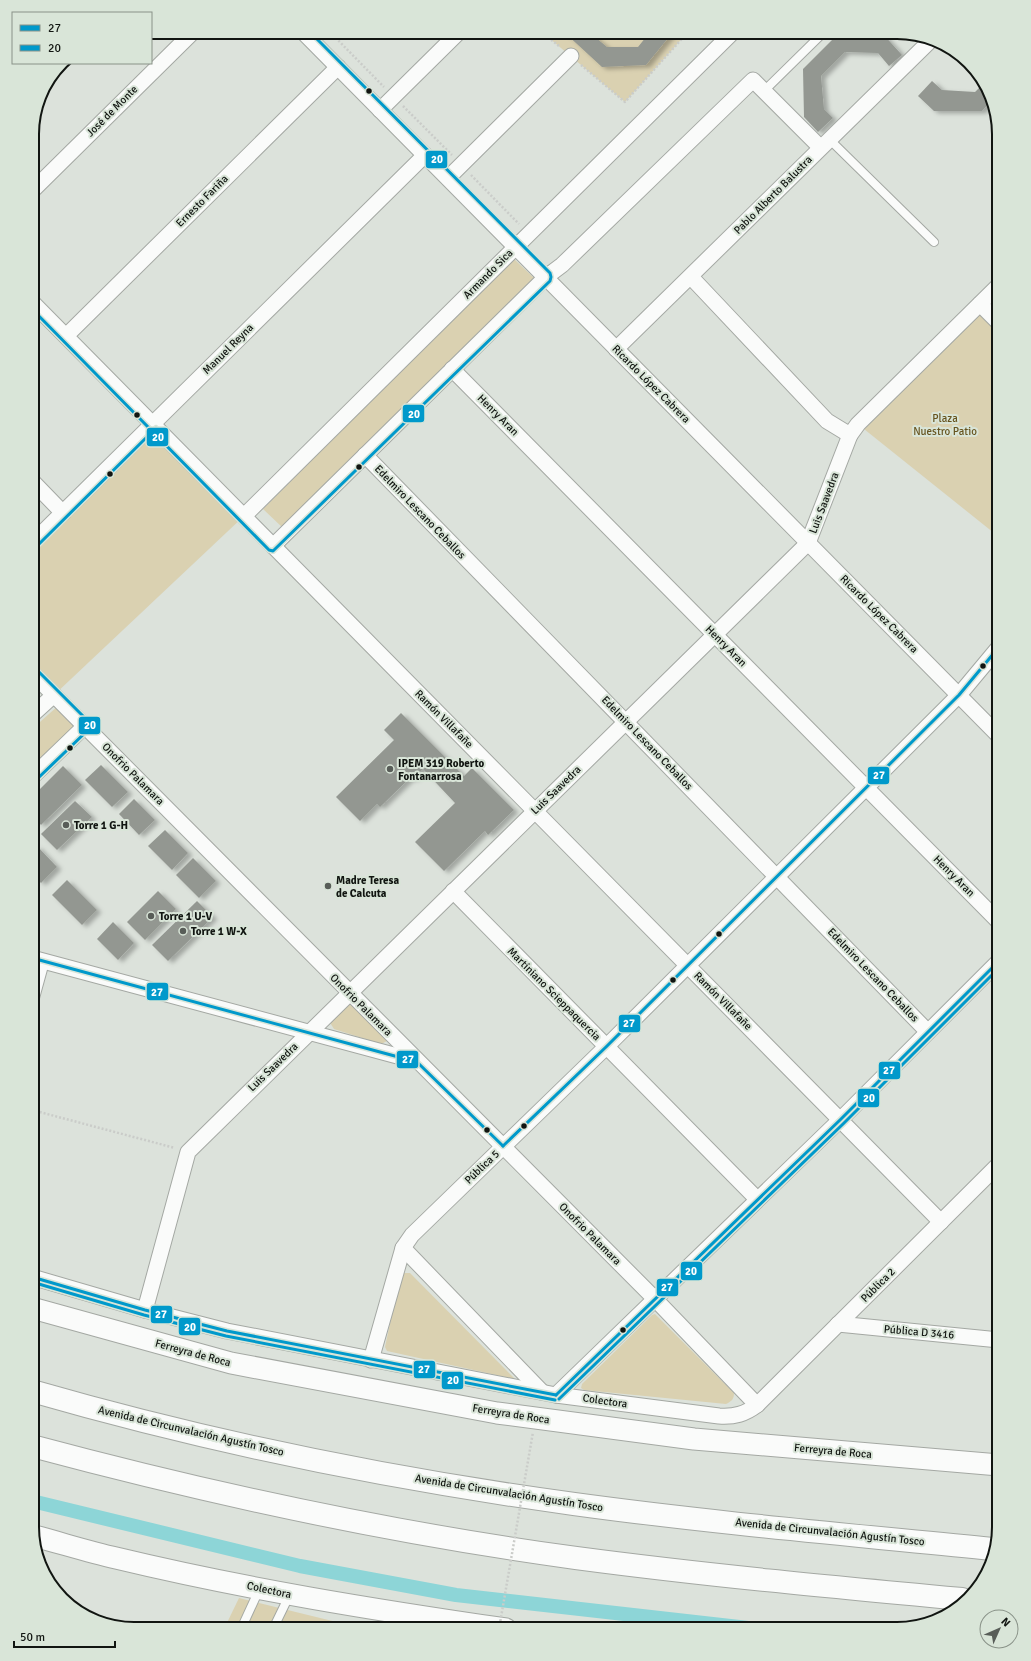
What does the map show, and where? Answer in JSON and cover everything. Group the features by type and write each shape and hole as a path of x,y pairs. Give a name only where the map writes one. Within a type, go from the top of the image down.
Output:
{"highway":[{"name":"Avenida de Circunvalación Agustín Tosco","path":"39,1393 122,1416 312,1459 502,1493 648,1513 989,1549"},
{"path":"39,1448 190,1486 292,1509 474,1542 575,1558 659,1568 959,1599"}],"street":[{"name":"José de Monte","path":"39,184 186,39"},
{"name":"Ricardo López Cabrera","path":"310,39 992,729"},
{"path":"380,110 452,39"},
{"name":"Armando Sica","path":"244,516 726,39"},
{"name":"Pablo Alberto Balustra","path":"616,349 927,44"},
{"path":"448,178 571,56"},
{"name":"Ernesto Fariña","path":"66,336 338,67"},
{"path":"273,546 546,277 562,265 753,80 825,143"},
{"name":"Manuel Reyna","path":"39,535 424,155"},
{"path":"691,277 827,421 850,435"},
{"name":"Luis Saavedra","path":"188,1152 349,992 808,543 850,435 858,424 992,292"},
{"path":"980,304 992,316"},
{"name":"Ramón Villafañe","path":"39,309 941,1222"},
{"name":"Henry Aran","path":"452,369 992,915"},
{"name":"Edelmiro Lescano Ceballos","path":"365,456 928,1032"},
{"path":"39,488 62,512"},
{"name":"Pública 5","path":"372,1360 403,1248 412,1235 606,1047 866,788 959,695 992,655"},
{"name":"Onofrio Palamara","path":"39,680 417,1062 655,1299 757,1405"},
{"path":"39,708 54,694"},
{"path":"39,770 85,726"},
{"name":"Martíniano Scieppaquercia","path":"452,891 757,1199"},
{"path":"39,960 417,1062"},
{"path":"403,1248 549,1393 655,1299 840,1120 992,968"},
{"path":"39,1279 145,1310 188,1152"},
{"name":"Pública 2","path":"757,1405 992,1171"},
{"name":"Ferreyra de Roca","path":"39,1310 231,1363 497,1413 694,1439 992,1464"},
{"name":"Colectora","path":"145,1310 227,1331 549,1393 719,1416 741,1415 757,1405"},
{"name":"Pública D 3416","path":"838,1324 992,1339"},
{"name":"Colectora","path":"40,1538 116,1558 290,1595 405,1615 456,1622"}],"lane":[{"path":"764,91 817,39"},
{"path":"825,143 934,242"},
{"path":"244,1622 260,1588"},
{"path":"276,1622 290,1595"}],"path":[{"path":"337,39 529,234"},
{"path":"550,39 625,102 682,39"},
{"path":"39,1112 188,1152"},
{"path":"500,1622 533,1432"}],"green space":[{"path":"550,39 682,39 625,102"},
{"path":"513,258 534,278 284,529 263,509"},
{"name":"Plaza Nuestro Patio","path":"982,312 992,322 992,531 864,429"},
{"path":"152,424 244,516 54,695 39,680 39,536"},
{"path":"58,706 78,725 39,761 39,723"},
{"path":"348,1004 355,1007 387,1041 381,1044 334,1029 329,1021"},
{"path":"404,1273 410,1273 515,1379 387,1351 385,1347 400,1277"},
{"path":"655,1314 734,1393 731,1401 726,1404 584,1390 581,1388 582,1384 652,1315"},
{"path":"239,1598 337,1622 227,1622"}],"building":[{"path":"572,39 597,39 607,47 638,47 644,39 667,39 646,65 602,67"},
{"path":"833,39 887,39 902,55 889,66 878,53 845,52 821,76 824,109 833,118 818,132 804,117 803,69"},
{"path":"932,81 942,90 975,92 980,87 987,105 982,111 934,111 918,96"},
{"path":"401,713 464,776 472,768 514,810 488,835 485,831 444,871 415,842 455,803 423,769 413,779 411,777 380,807 377,804 360,821 336,797 394,740 384,730"},
{"path":"101,765 128,792 112,807 85,780"},
{"path":"63,766 82,785 41,825 39,823 39,790"},
{"path":"134,799 155,820 139,835 119,814"},
{"name":"Torre 1 G-H","path":"75,801 92,817 57,850 41,834"},
{"path":"165,830 188,853 172,870 148,846"},
{"path":"39,848 57,867 41,883 39,881"},
{"path":"193,858 216,881 199,898 176,875"},
{"path":"67,880 97,910 82,925 52,895"},
{"name":"Torre 1 U-V","path":"158,891 176,909 145,940 127,922"},
{"name":"Torre 1 W-X","path":"197,901 213,917 168,961 152,945"},
{"path":"113,922 134,943 118,960 97,939"}],"waterway":[{"path":"39,1503 300,1566 456,1595 695,1622"}],"transit line":[{"name":"20","path":"39,316 269,550 273,551 550,281 550,273 317,39"},
{"name":"20","path":"39,544 156,428"},
{"name":"27","path":"503,1146 606,1047 959,695 992,655"},
{"name":"20","path":"39,672 89,722 90,726 88,730 39,777"},
{"name":"27","path":"39,960 417,1062 503,1146"},
{"name":"27","path":"556,1395 840,1120 992,968"},
{"name":"20","path":"559,1399 843,1124 992,975"},
{"name":"27","path":"39,1279 145,1310 227,1331 556,1395"},
{"name":"20","path":"39,1284 144,1315 226,1336 555,1400"}],"place":[{"name":"IPEM 319 Roberto Fontanarrosa","path":"390,769"},
{"name":"Torre 1 G-H","path":"66,825"},
{"name":"Madre Teresa de Calcuta","path":"328,886"},
{"name":"Torre 1 U-V","path":"151,916"},
{"name":"Torre 1 W-X","path":"183,931"}]}
